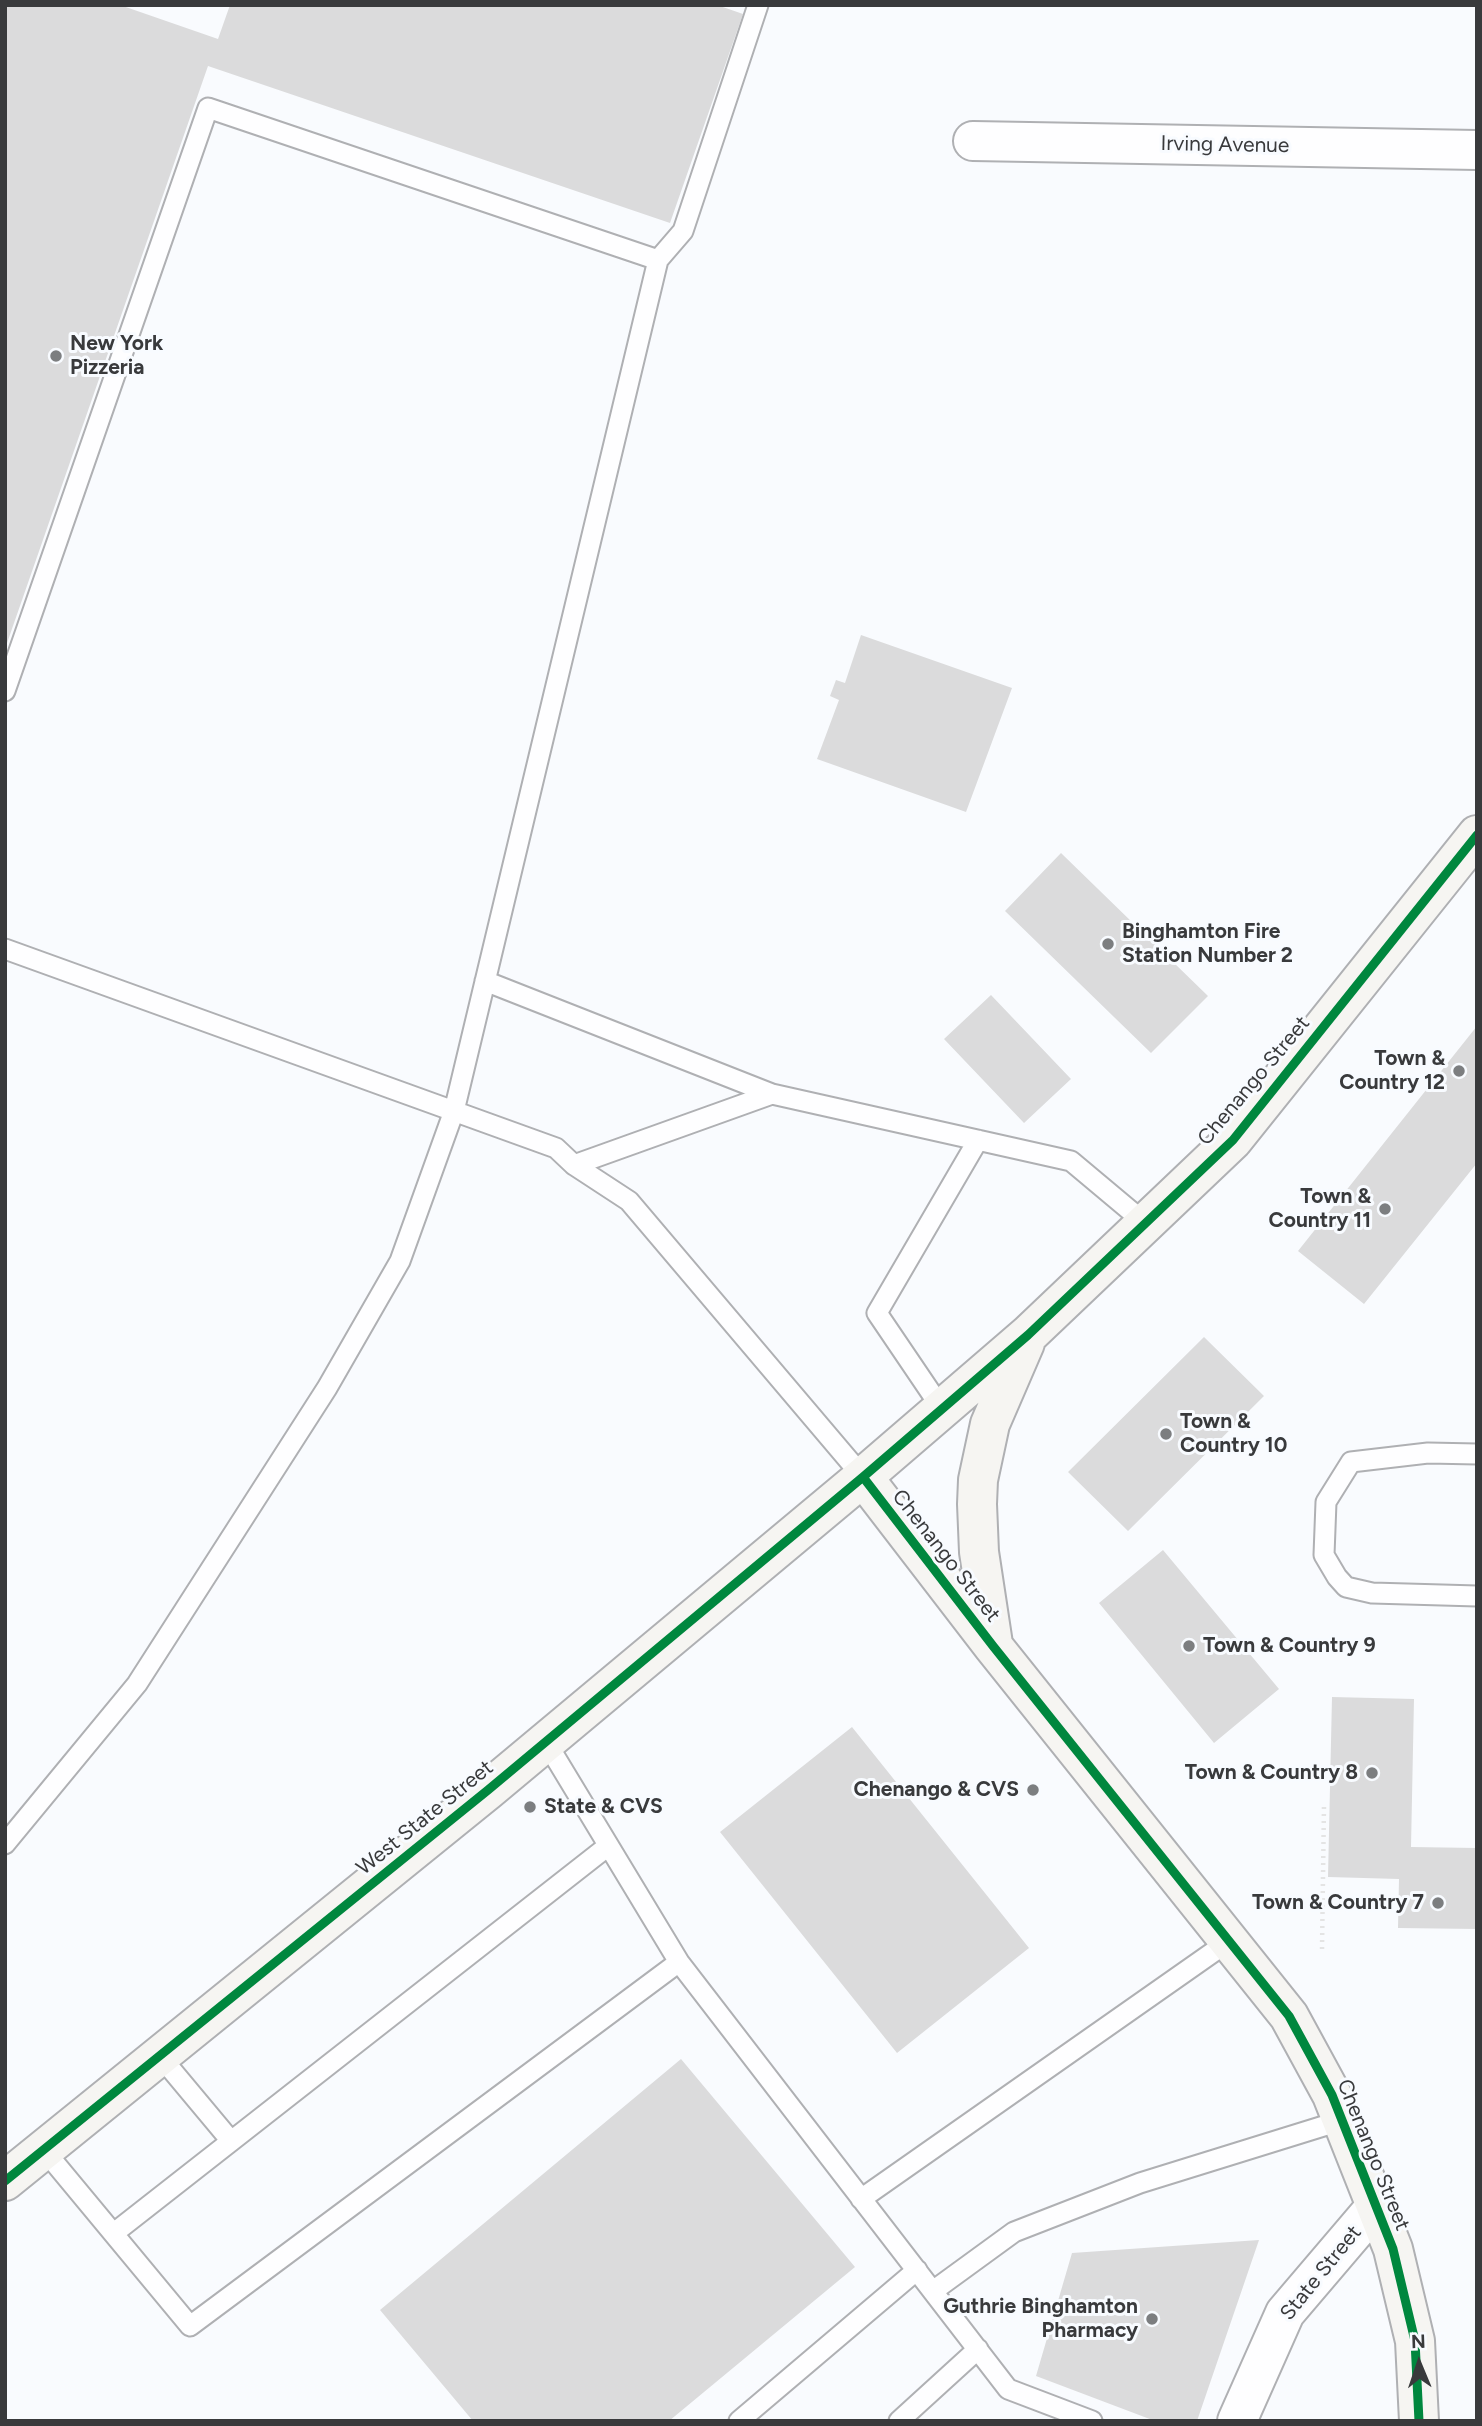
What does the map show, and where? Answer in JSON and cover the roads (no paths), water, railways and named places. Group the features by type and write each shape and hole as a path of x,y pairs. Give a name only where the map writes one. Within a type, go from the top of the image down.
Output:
{"street":[{"name":"Irving Avenue","path":"973,141 1477,150"},
{"name":"Chenango Street","path":"1419,2421 1415,2341 1393,2249 1332,2095 1289,2016 993,1646 863,1477 1028,1335 1233,1139 1477,835"},
{"path":"993,1646 979,1552 976,1504 978,1480 990,1424 1028,1335"},
{"name":"West State Street","path":"5,2181 546,1742 863,1477"},
{"name":"State Street","path":"1237,2421 1284,2313 1377,2206"}],"lane":[{"path":"5,1844 137,1684 327,1388 400,1261 454,1111 658,260 683,231 758,5"},
{"path":"5,691 208,108 658,260"},
{"path":"5,949 556,1148 574,1165 629,1201 863,1477"},
{"path":"485,981 772,1094 1071,1161 1145,1223"},
{"path":"574,1165 772,1094"},
{"path":"942,1409 877,1314 978,1140"},
{"path":"1477,1454 1428,1453 1351,1462 1326,1502 1324,1555 1346,1587 1371,1593 1477,1596"},
{"path":"546,1742 679,1962 1009,2389 1092,2421"},
{"path":"114,2234 608,1846"},
{"path":"861,2199 1229,1941"},
{"path":"44,2150 190,2326 679,1962"},
{"path":"160,2056 231,2141"},
{"path":"933,2291 1014,2232 1140,2183 1343,2120"},
{"path":"739,2421 917,2270"},
{"path":"899,2421 978,2350"}],"place":[{"name":"New York Pizzeria","path":"56,356"},
{"name":"Binghamton Fire Station Number 2","path":"1108,944"},
{"name":"Town & Country 12","path":"1459,1071"},
{"name":"Town & Country 11","path":"1385,1209"},
{"name":"Town & Country 10","path":"1166,1434"},
{"name":"Town & Country 9","path":"1189,1646"},
{"name":"Town & Country 8","path":"1372,1773"},
{"name":"Chenango & CVS","path":"1033,1790"},
{"name":"State & CVS","path":"530,1807"},
{"name":"Town & Country 7","path":"1438,1903"},
{"name":"Guthrie Binghamton Pharmacy","path":"1152,2319"}]}
